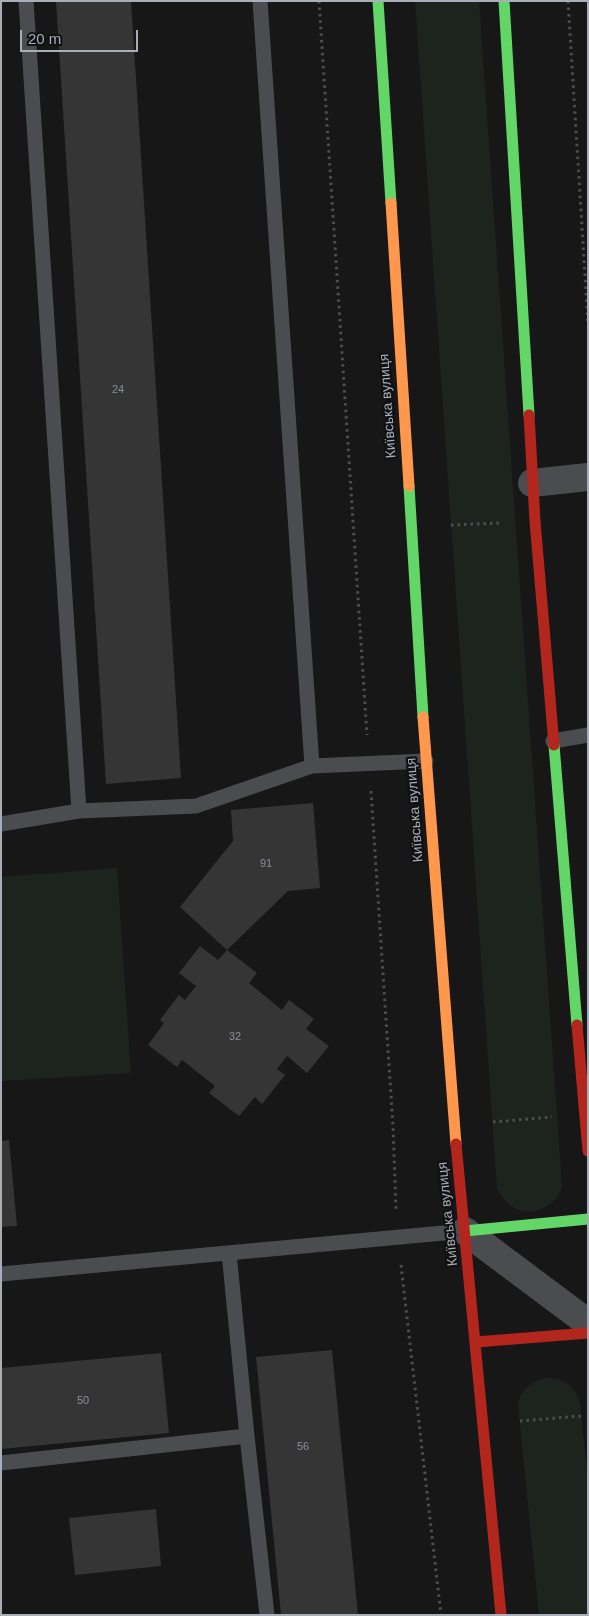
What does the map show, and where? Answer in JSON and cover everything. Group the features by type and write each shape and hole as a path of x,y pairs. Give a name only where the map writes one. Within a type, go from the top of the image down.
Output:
{"main road":[{"name":"Київська вулиця","path":"378,1 426,761 454,1123 501,1615"},
{"path":"504,1 532,483 588,1151"},
{"path":"465,1231 588,1219"},
{"path":"476,1342 588,1333"}],"street":[{"path":"532,483 588,477"},
{"path":"465,1231 588,1323"}],"lane":[{"path":"26,1 79,811"},
{"path":"260,1 312,766"},
{"path":"553,741 588,736"},
{"path":"1,824 79,811 196,806 312,766 426,761"},
{"path":"1,1274 465,1231"},
{"path":"229,1253 267,1615"},
{"path":"1,1463 247,1436"}],"path":[{"path":"319,1 393,1126 398,1237 441,1615"},
{"path":"568,1 588,324"},
{"path":"452,525 506,523"},
{"path":"493,1122 558,1117"},
{"path":"520,1421 581,1416"}],"shaded area":[{"path":"415,1 479,1 562,1187 556,1199 546,1207 533,1212 522,1211 511,1206 497,1189"},
{"path":"117,868 131,1073 1,1081 1,877"},
{"path":"545,1378 558,1379 568,1384 576,1393 580,1404 588,1481 588,1615 539,1615 518,1405 521,1395 527,1387 535,1381"}],"building":[{"path":"56,1 131,1 181,778 106,784"},
{"path":"313,803 320,888 288,891 227,950 180,907 233,841 231,810"},
{"path":"200,946 218,960 227,950 257,973 249,983 282,1010 289,1000 314,1019 306,1029 329,1046 307,1073 287,1056 277,1069 285,1075 262,1104 255,1097 239,1116 209,1093 215,1086 182,1060 177,1067 148,1045 164,1023 160,1020 179,995 185,1000 196,986 179,973"},
{"path":"9,1140 17,1226 1,1227 1,1141"},
{"path":"332,1350 358,1615 281,1615 256,1357"},
{"path":"161,1353 169,1433 1,1449 1,1368"},
{"path":"156,1509 161,1566 75,1575 69,1518"}],"traffic: fast":[{"path":"378,1 391,203"},
{"path":"504,1 529,415"},
{"path":"409,486 423,717"},
{"path":"554,745 577,1025"},
{"path":"465,1231 588,1219"}],"traffic: slow":[{"path":"391,203 409,486"},
{"path":"423,717 456,1144"}],"traffic: jam":[{"path":"529,415 535,521 554,745"},
{"path":"577,1025 588,1151"},
{"path":"456,1144 501,1615"},
{"path":"476,1342 588,1333"}]}
